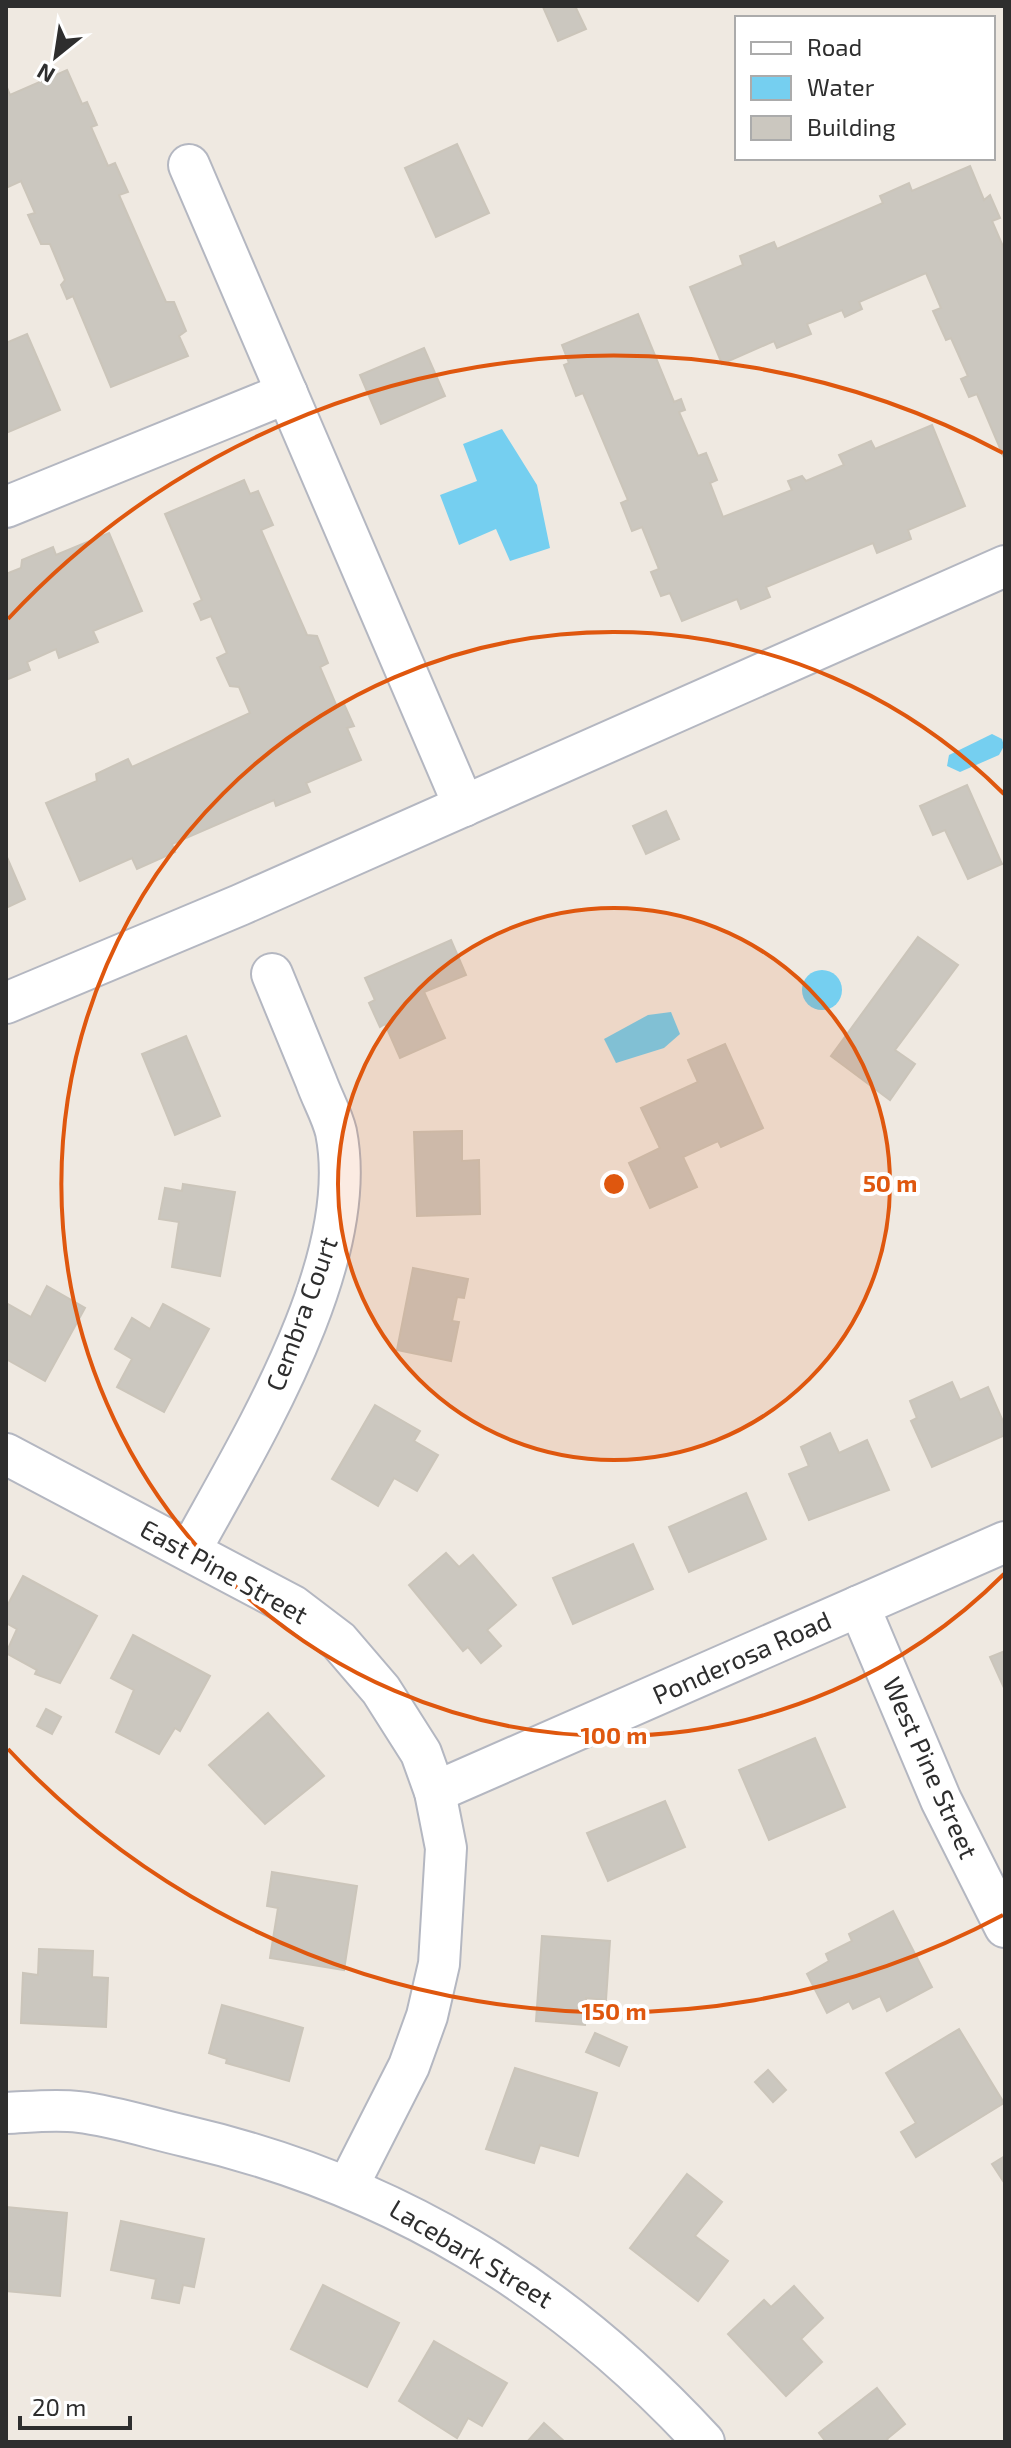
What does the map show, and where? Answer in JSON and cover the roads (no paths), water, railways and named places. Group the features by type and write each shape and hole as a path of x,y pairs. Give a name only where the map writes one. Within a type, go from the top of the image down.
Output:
{"street":[{"path":"189,165 464,806"},
{"path":"6,507 287,393"},
{"path":"6,1003 464,806 1005,566"},
{"name":"Cembra Court","path":"190,1551 268,1406 293,1351 323,1272 334,1223 340,1161 335,1129 272,974"},
{"name":"East Pine Street","path":"6,1454 293,1606 339,1641 389,1702 421,1753 435,1792 446,1848 439,1964 427,2016 409,2066 348,2186"},
{"name":"Ponderosa Road","path":"435,1792 1005,1542"},
{"name":"West Pine Street","path":"859,1606 941,1800 1005,1927"},
{"name":"Lacebark Street","path":"6,2113 78,2112 242,2149 348,2186 430,2224 562,2308 653,2386 704,2442"}],"water":[{"path":"502,429 537,485 550,548 510,561 496,529 459,545 440,495 477,481 463,444"},
{"path":"992,734 1002,739 1004,746 999,755 960,772 947,766 949,755"},
{"path":"822,970 836,976 842,990 836,1004 822,1010 808,1004 802,990 808,976"},
{"path":"671,1012 680,1034 664,1048 616,1063 604,1039 648,1015"}]}
